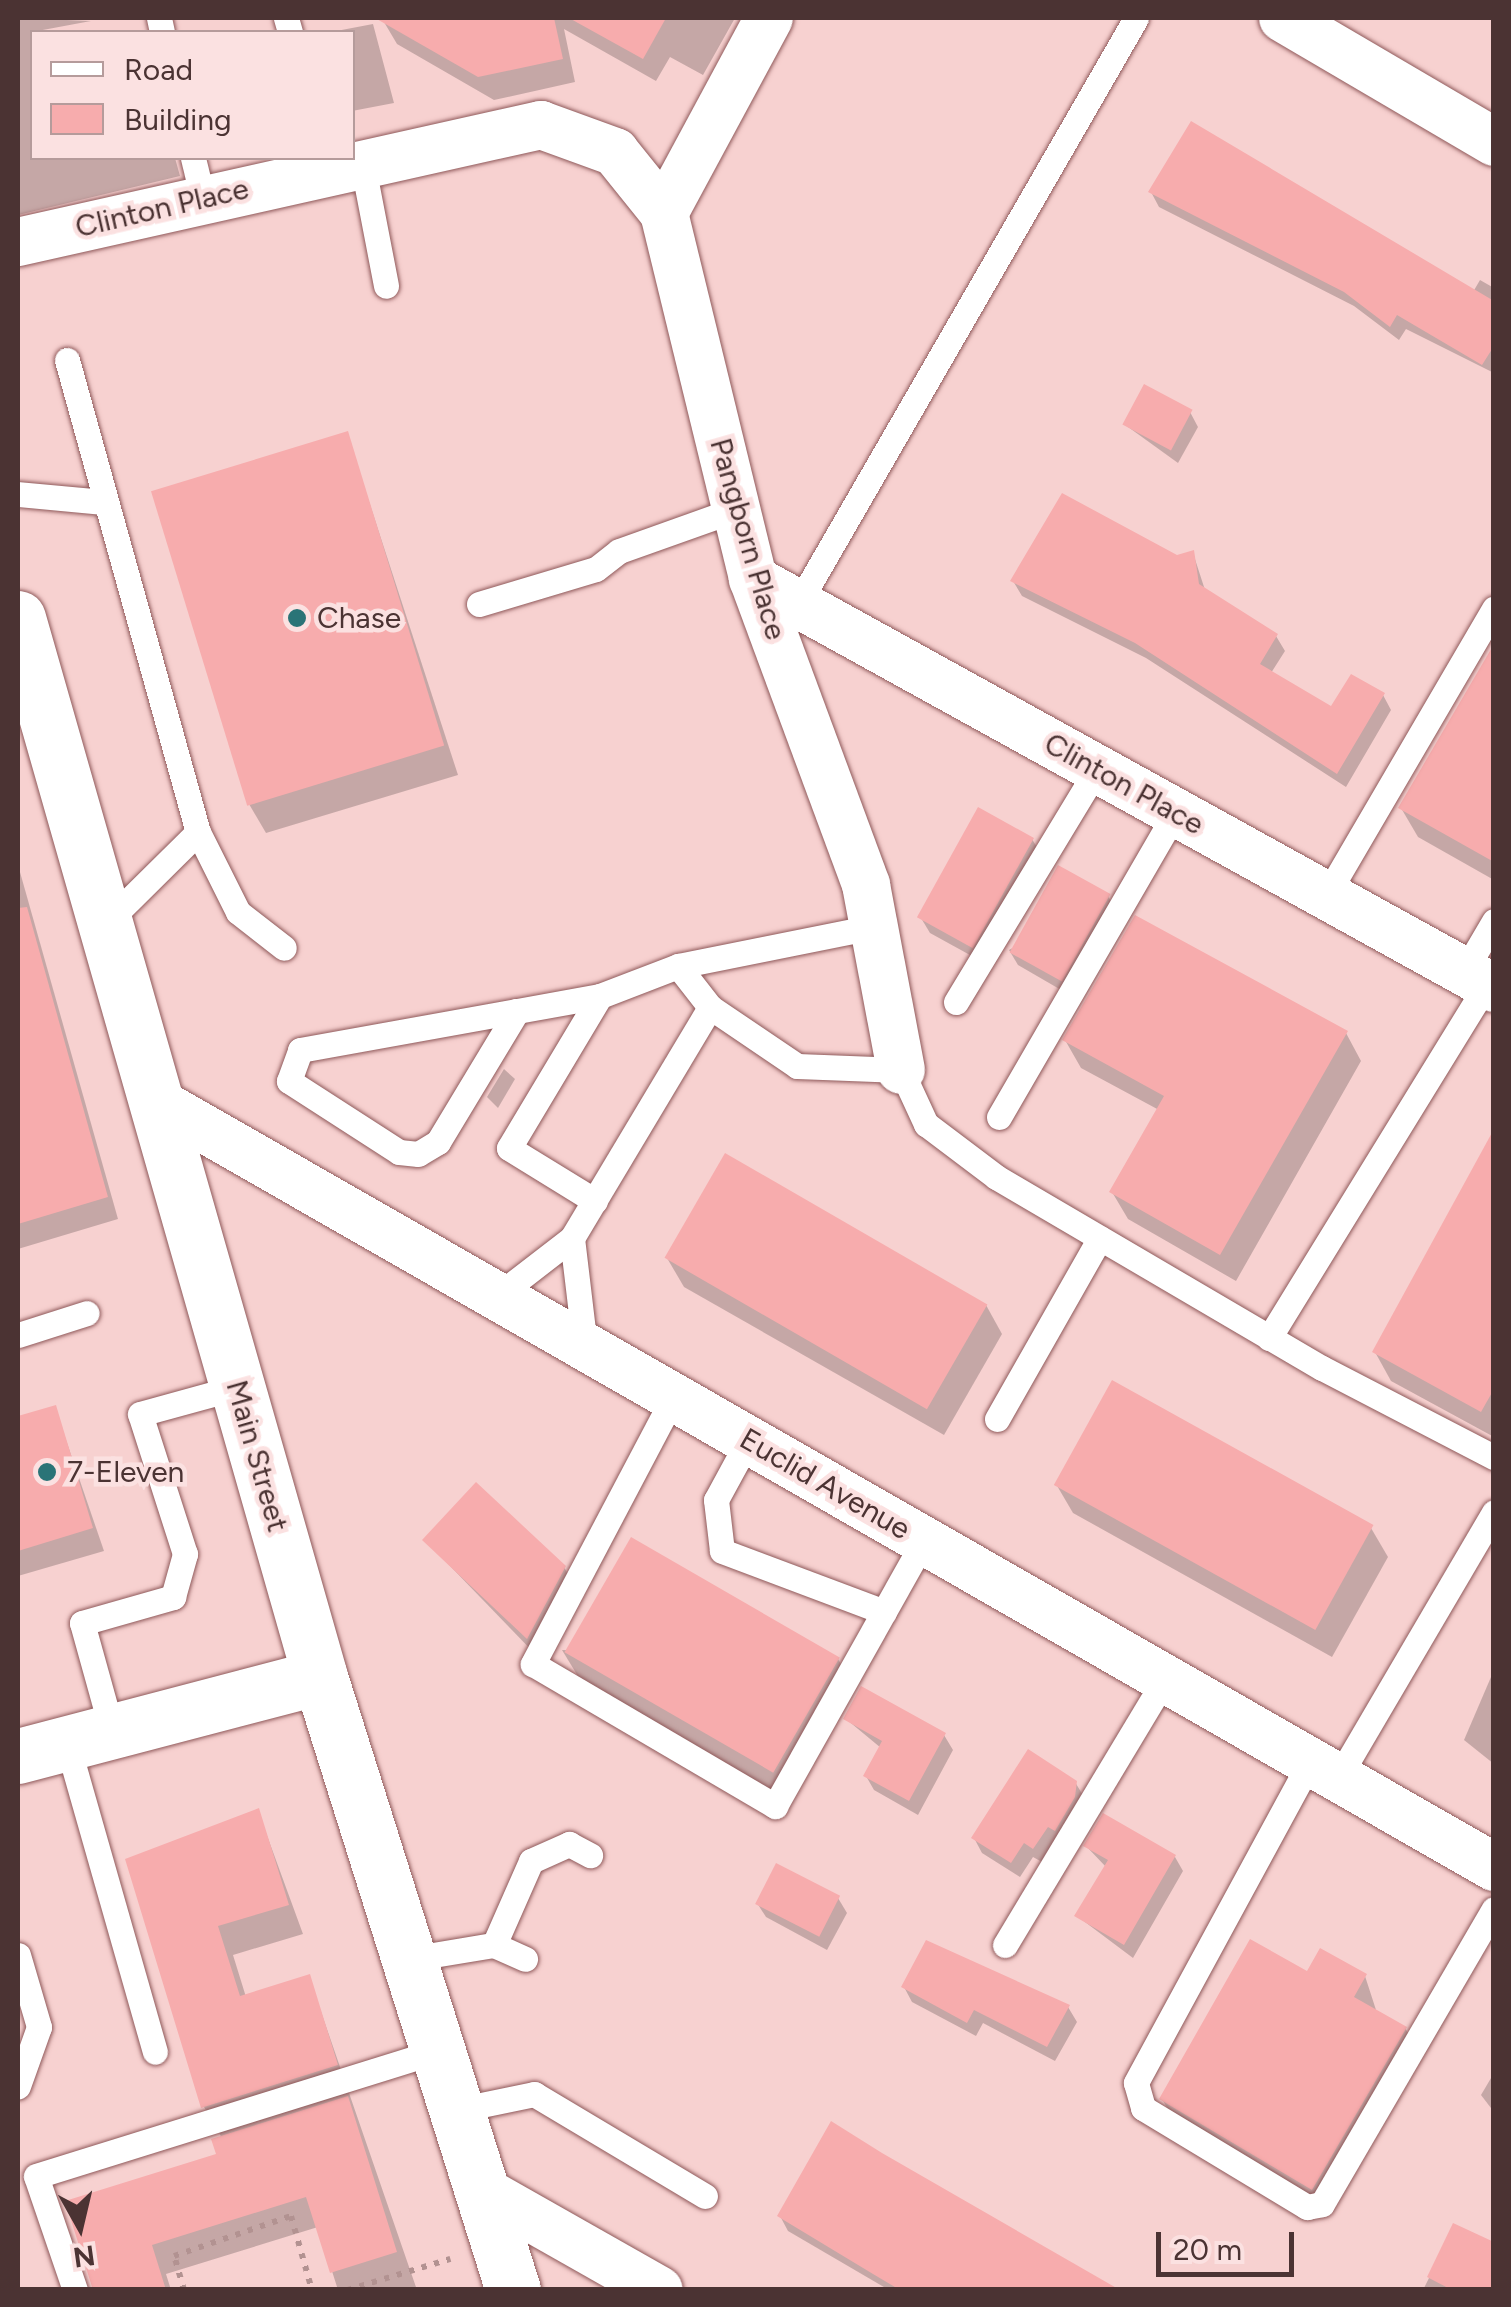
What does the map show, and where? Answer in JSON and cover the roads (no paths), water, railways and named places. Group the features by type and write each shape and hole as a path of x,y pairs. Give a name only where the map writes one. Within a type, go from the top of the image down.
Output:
{"main road":[{"name":"Main Street","path":"18,618 320,1678 506,2267"},
{"path":"65,1743 320,1678"}],"street":[{"path":"664,213 768,18"},
{"path":"1283,18 1494,142"},
{"name":"Clinton Place","path":"355,159 541,125"},
{"name":"Pangborn Place","path":"541,125 615,152 664,213 754,580 874,928 901,1070"},
{"name":"Clinton Place","path":"18,242 198,178 335,163"},
{"name":"Clinton Place","path":"754,580 1481,982"},
{"name":"Euclid Avenue","path":"156,1101 1494,1867"},
{"path":"482,2190 659,2290"}],"lane":[{"path":"798,604 1136,18"},
{"path":"335,163 386,286"},
{"path":"67,360 198,832 238,912 284,948"},
{"path":"18,494 105,502"},
{"path":"479,604 596,569 620,551 737,509"},
{"path":"1326,896 1494,608"},
{"path":"956,1002 1097,769"},
{"path":"998,1117 1176,812"},
{"path":"105,924 198,832"},
{"path":"1269,1338 1481,982 1494,921"},
{"path":"517,1011 438,1142 418,1154 399,1152 289,1081 300,1050 600,996 678,966 874,928"},
{"path":"678,966 710,1007 797,1066 901,1070 926,1124 1100,1238 1269,1338 1494,1457"},
{"path":"595,1202 509,1148 600,996"},
{"path":"497,1296 572,1238 710,1007"},
{"path":"572,1238 585,1346"},
{"path":"997,1419 1100,1238"},
{"path":"18,1335 87,1312"},
{"path":"156,2052 65,1743 82,1623 173,1597 185,1554 140,1414 238,1387"},
{"path":"674,1398 533,1664 776,1806 924,1541"},
{"path":"748,1441 716,1500 722,1551 884,1612"},
{"path":"1494,1512 1324,1770 1136,2083 1143,2108 1307,2206 1322,2204 1494,1908"},
{"path":"1005,1946 1164,1679"},
{"path":"494,1944 532,1861 569,1844 590,1854"},
{"path":"410,1960 494,1944 525,1959"},
{"path":"18,1955 39,2027 18,2086"},
{"path":"74,2290 36,2176 438,2051"},
{"path":"457,2110 534,2094 705,2196"}],"place":[{"name":"Chase","path":"297,618"},
{"name":"7-Eleven","path":"47,1472"}]}
